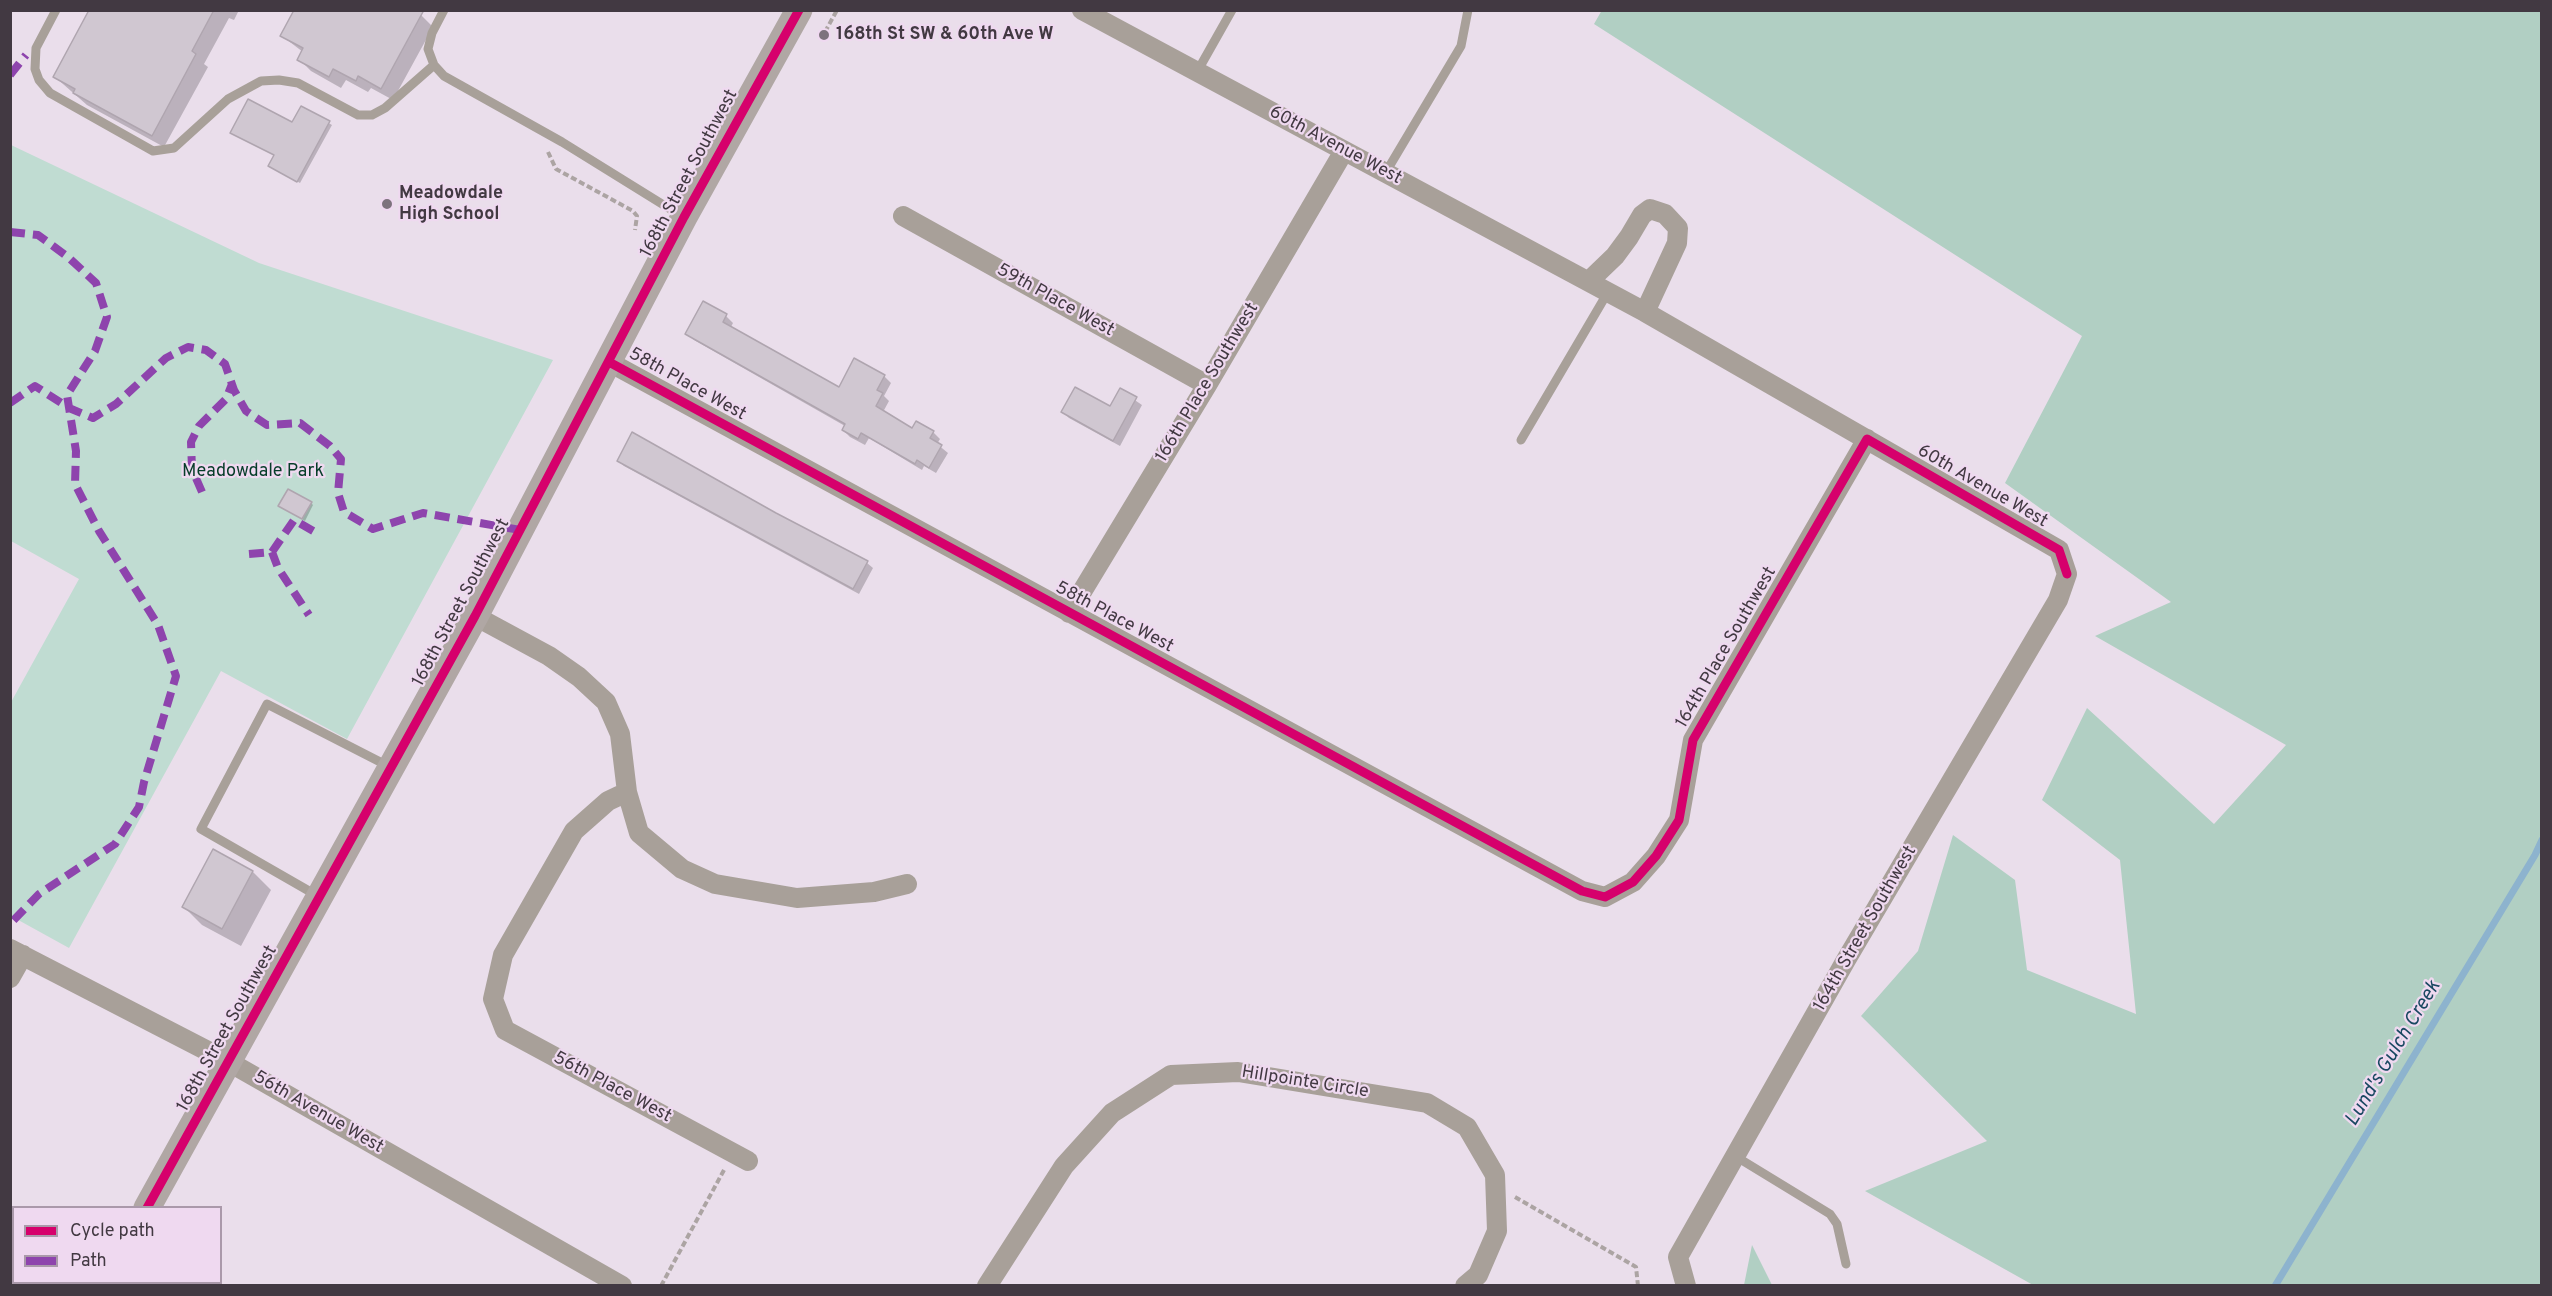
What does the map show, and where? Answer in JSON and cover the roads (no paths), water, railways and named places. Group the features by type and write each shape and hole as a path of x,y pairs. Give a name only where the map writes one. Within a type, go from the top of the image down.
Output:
{"main road":[{"name":"168th Street Southwest","path":"148,1206 475,616 684,218 799,10"}],"street":[{"name":"60th Avenue West","path":"1082,10 1589,281 1867,439 2059,550 2067,574"},
{"name":"166th Place Southwest","path":"1069,613 1207,386 1344,151"},
{"path":"1589,281 1622,247 1641,215 1650,210 1665,214 1678,228 1677,243 1645,312"},
{"name":"59th Place West","path":"903,216 1207,386"},
{"name":"58th Place West","path":"609,362 1582,891 1605,897"},
{"name":"164th Place Southwest","path":"1605,897 1633,882 1656,856 1679,820 1693,740 1867,439"},
{"name":"164th Street Southwest","path":"1686,1286 1677,1257 1852,950 2058,600 2067,574"},
{"path":"475,616 549,656 579,677 606,702 620,734 627,792 639,833 682,869 715,885 797,898 874,892 907,884"},
{"name":"56th Place West","path":"627,792 608,801 574,831 503,955 493,999 505,1030 740,1157"},
{"path":"10,978 17,952"},
{"name":"56th Avenue West","path":"17,952 229,1062 622,1286"},
{"name":"Hillpointe Circle","path":"987,1286 1072,1158 1112,1113 1171,1075 1238,1072 1427,1103 1467,1127 1495,1175 1497,1231 1478,1275 1465,1286"}],"lane":[{"path":"56,10 36,48 35,69 39,80 50,93 153,151 174,148 228,99 261,81 279,80 298,84 358,115 372,115 385,108 434,65"},
{"path":"444,10 432,33 428,49 434,65 444,76 562,142 684,218"},
{"path":"1197,72 1232,10"},
{"path":"1386,172 1461,46 1468,10"},
{"path":"1521,440 1608,292"},
{"path":"320,897 201,830 267,704 392,768"},
{"path":"1735,1156 1830,1214 1837,1224 1846,1264"}],"waterway":[{"name":"Lund's Gulch Creek","path":"2275,1286 2542,840"}],"place":[{"name":"168th St SW & 60th Ave W","path":"824,35"},
{"name":"Meadowdale High School","path":"387,204"}],"park label":[{"name":"Meadowdale Park","path":"253,472"}]}
